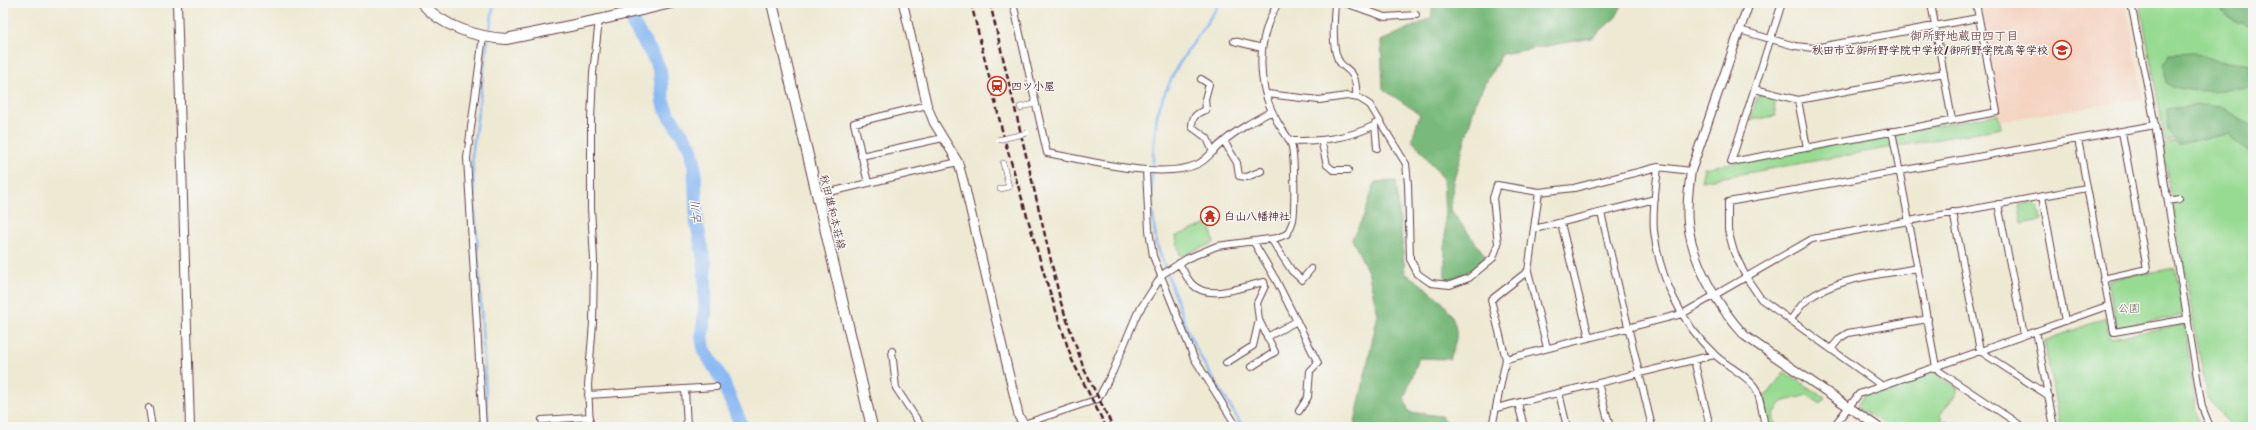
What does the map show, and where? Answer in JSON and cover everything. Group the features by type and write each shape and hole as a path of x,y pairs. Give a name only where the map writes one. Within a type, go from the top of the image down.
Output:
{"main road":[{"path":"422,3 427,9 445,21 465,31 486,37 525,36 671,3"},
{"name":"秋田雄和本荘線","path":"772,3 872,427"}],"street":[{"path":"177,3 190,427"},
{"path":"903,3 927,105 943,138 958,162 1019,417 1026,426"},
{"path":"1013,3 1047,153 1150,171 1184,169 1199,163 1224,141 1248,124 1272,111"},
{"path":"1015,427 1026,426 1098,399 1137,314 1162,275 1171,268 1217,246 1271,239 1287,234 1293,221 1292,146 1272,111 1260,63 1262,48 1271,14 1278,3"},
{"path":"1335,3 1334,26 1336,54 1340,62 1354,74 1357,85 1356,97"},
{"path":"1346,3 1385,17 1416,16"},
{"path":"1749,3 1692,171 1688,223 1698,259 1714,296 1728,317 1756,345 1878,427"},
{"path":"1782,3 1731,162 1996,112 1976,3"},
{"path":"1931,3 1952,120"},
{"path":"2131,3 2156,125 2202,407 2210,427"},
{"path":"1739,30 1795,46 1814,48 1978,18"},
{"path":"590,427 588,395 593,323 594,260 591,208 591,120 593,73 599,20"},
{"path":"483,427 467,158 486,37"},
{"path":"1234,41 1262,48"},
{"path":"1755,89 1798,100 1944,73"},
{"path":"1200,79 1210,84 1205,99 1206,110 1198,112 1192,119 1192,127 1207,138 1213,152"},
{"path":"1267,94 1319,100 1347,96 1356,97 1370,105 1406,164 1410,259 1418,274 1431,283 1450,286 1469,278 1493,258 1498,244 1492,198 1497,186 1539,192 1574,188 1658,167 1692,171"},
{"path":"1798,100 1807,148"},
{"path":"1021,109 1020,107 1035,104"},
{"path":"868,183 854,123 927,105"},
{"path":"1290,141 1321,140 1356,134 1373,126 1378,120"},
{"path":"1881,385 1761,299 1746,277 1734,252 1728,230 1728,202 2156,125"},
{"path":"1373,126 1377,148"},
{"path":"1892,132 1936,367 1939,371 2023,427"},
{"path":"2103,278 2147,270 2122,132"},
{"path":"998,140 1027,133"},
{"path":"861,156 943,138"},
{"path":"2078,139 2107,306 2114,332 2188,319"},
{"path":"1321,140 1327,165 1333,170 1348,170"},
{"path":"1224,141 1236,163 1239,176 1247,176 1261,171"},
{"path":"817,195 958,162"},
{"path":"1000,189 1009,187 1003,163"},
{"path":"1658,167 1654,231 1660,265 1682,314 1696,336 1714,355 1755,387 1765,427"},
{"path":"1150,171 1149,230 1154,256 1194,358 1236,427"},
{"path":"1506,359 1682,314 1812,239 2086,188"},
{"path":"1539,192 1528,271 1547,348"},
{"path":"2042,196 2065,321"},
{"path":"1534,229 1655,199"},
{"path":"2168,201 2179,199"},
{"path":"1998,204 2024,335"},
{"path":"1953,212 1980,351 2049,396"},
{"path":"1600,213 1630,327 1652,427"},
{"path":"1561,223 1589,337"},
{"path":"1271,239 1288,265 1302,280 1311,269"},
{"path":"1253,241 1272,274 1318,363 1310,371 1308,397 1299,411"},
{"path":"1179,263 1192,284 1201,290 1211,293 1264,282 1272,274"},
{"path":"1790,321 1806,300 1823,290 1840,284 1918,268"},
{"path":"1492,427 1506,359 1491,300 1528,271"},
{"path":"1251,367 1275,352 1259,320 1257,302 1266,286 1264,282"},
{"path":"1834,427 1848,406 1859,394 2107,306"},
{"path":"1831,349 1840,338 1848,333 1928,319"},
{"path":"1226,362 1253,346 1259,320"},
{"path":"1267,337 1297,321"},
{"path":"2036,331 2054,427"},
{"path":"892,351 896,388 922,427"},
{"path":"1496,408 1714,355"},
{"path":"1694,360 1710,427"},
{"path":"1598,383 1610,427"},
{"path":"588,395 716,387"},
{"path":"685,389 687,427"},
{"path":"1559,393 1567,427"},
{"path":"1518,403 1524,427"},
{"path":"149,408 152,427"},
{"path":"542,420 590,417"}],"shaded area":[{"name":"秋田市立御所野学院中学校/御所野学院高等学校","path":"1981,3 2126,3 2143,98 2001,121"}],"green space":[{"path":"1433,3 1623,3 1616,17 1592,38 1502,54 1477,98 1453,182 1451,210 1486,257 1462,275 1445,280 1445,214 1443,178 1412,139 1420,114 1383,89 1381,41 1431,18"},
{"path":"2140,3 2253,3 2253,146 2229,127 2165,141"},
{"path":"2212,3 2253,3 2253,28 2227,17 2221,9"},
{"path":"2194,53 2219,61 2253,65 2253,89 2198,91 2187,90 2166,83 2164,65 2169,54"},
{"path":"1760,95 1773,98 1776,116 1751,120 1756,98"},
{"path":"2200,105 2220,106 2253,126 2253,155 2227,134 2179,144 2168,132 2167,109"},
{"path":"1998,114 2001,128 1701,181 1704,168"},
{"path":"2230,129 2253,148 2253,427 2232,427 2207,398 2162,144"},
{"path":"1396,181 1405,273 1440,300 1447,308 1456,327 1456,338 1450,359 1419,358 1404,399 1409,412 1441,416 1449,427 1354,427 1378,314 1368,272 1352,239 1364,216 1375,182"},
{"path":"2035,202 2038,205 2041,220 2022,224 2019,205"},
{"path":"1210,223 1214,243 1180,256 1176,236"},
{"name":"公園","path":"2175,268 2184,315 2116,328 2108,280"},
{"path":"2106,318 2110,338 2185,324 2197,419 2201,427 2060,427 2044,341"},
{"path":"1932,371 1957,388 1957,392 1940,415 1943,419 1937,427 1889,427 1857,407 1864,395"},
{"path":"1784,372 1825,398 1821,404 1807,395 1782,402 1773,415 1776,427 1768,427 1759,391 1766,397"}],"waterway":[{"path":"489,34 494,3"},
{"name":"古川","path":"632,3 633,24 655,59 660,71 663,102 668,114 690,146 694,161 697,224 705,264 705,311 702,336 704,349 722,380 742,427"},
{"path":"1220,3 1177,67 1163,97 1157,115 1151,198 1156,242 1188,332 1203,362 1243,427"},
{"path":"488,39 472,156 488,427"}],"railway":[{"path":"971,3 1004,138 1046,280 1072,360 1106,427"},
{"path":"990,3 1061,303 1084,369 1113,427"}],"place":[{"name":"秋田市立御所野学院中学校/御所野学院高等学校","path":"2062,50"},
{"name":"四ツ小屋","path":"997,86"},
{"name":"白山八幡神社","path":"1210,216"}],"district":[{"name":"御所野地蔵田四丁目","path":"1964,36"}]}
